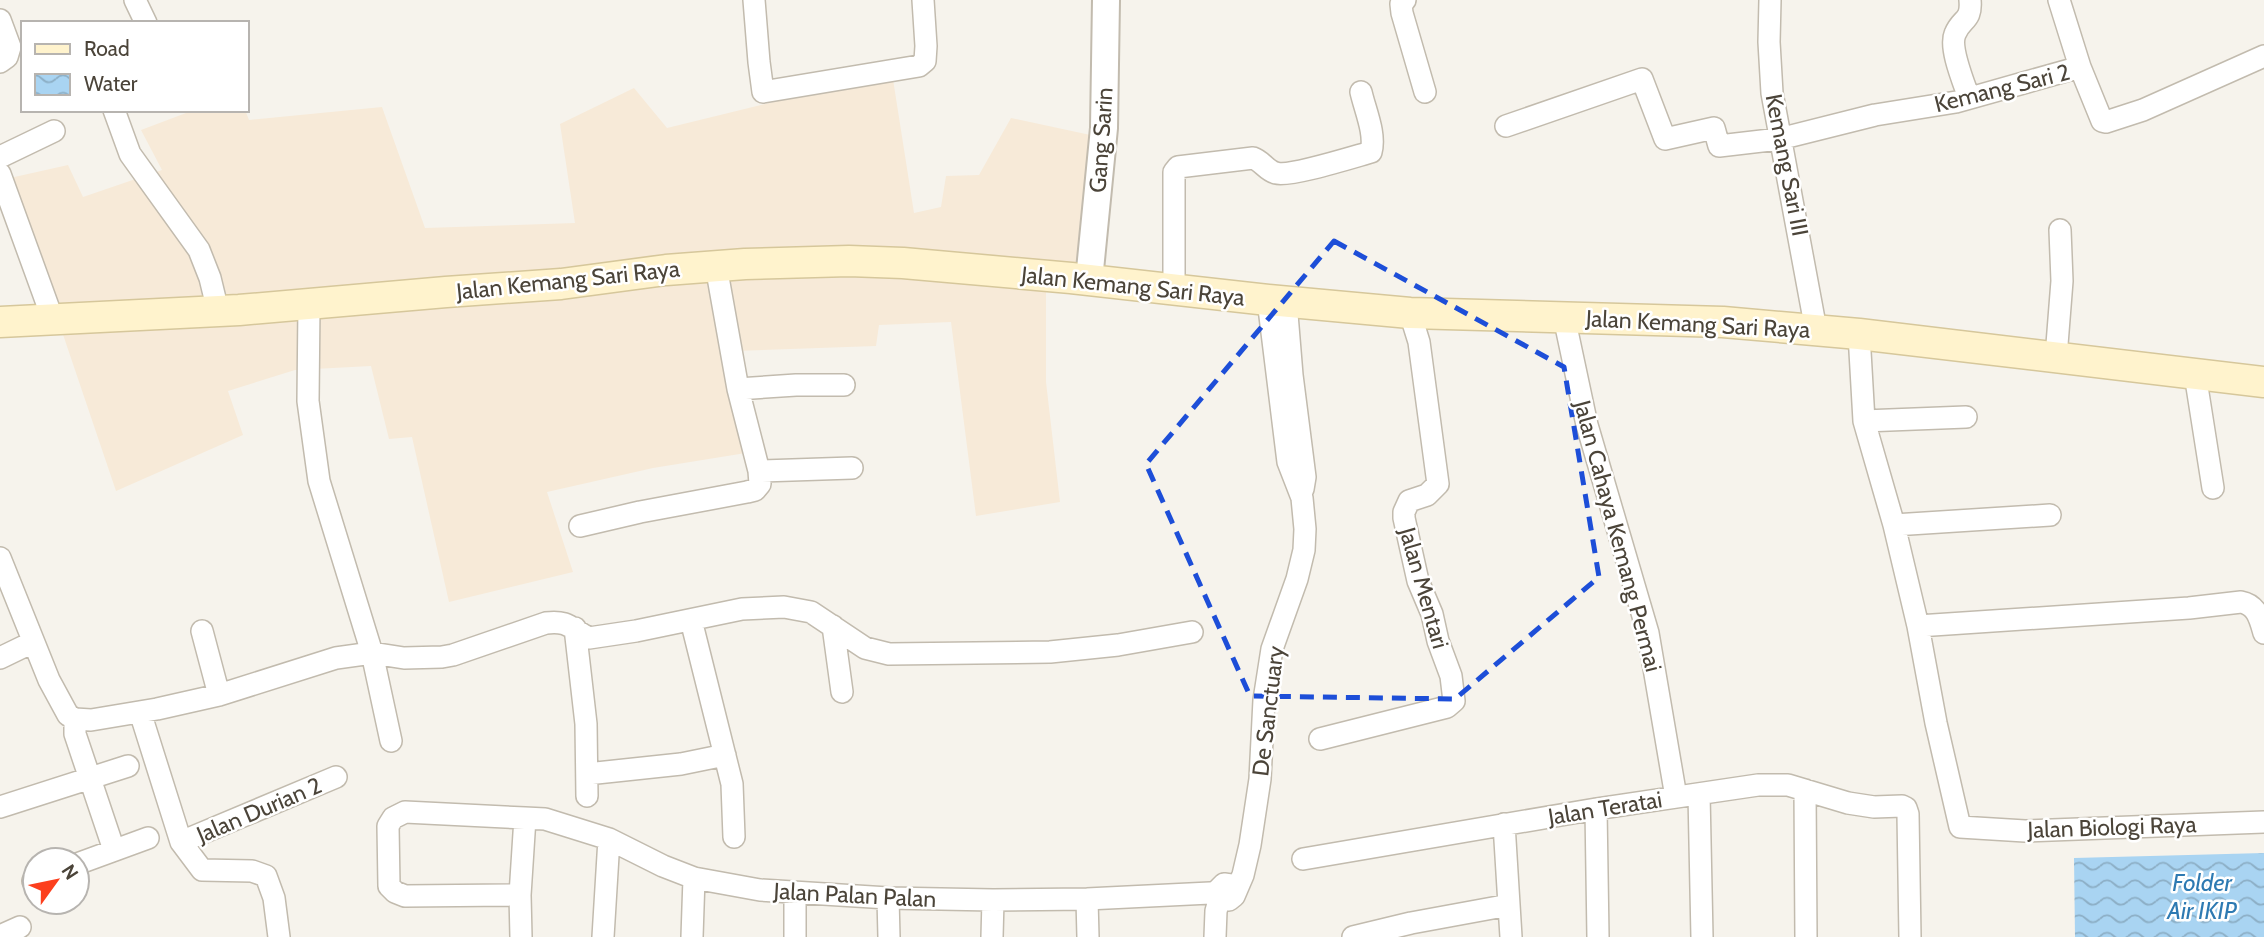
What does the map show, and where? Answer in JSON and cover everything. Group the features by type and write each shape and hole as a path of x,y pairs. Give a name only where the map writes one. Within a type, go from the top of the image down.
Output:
{"main road":[{"name":"Jalan Kemang Sari Raya","path":"0,323 218,311 561,284 716,266 849,261 903,263 1089,280 1410,313 1723,321 2056,356 2264,382"}],"street":[{"path":"135,0 145,21"},
{"path":"754,0 763,92 919,66 925,61 926,46 923,0"},
{"name":"Gang Sarin","path":"1089,280 1104,128 1107,0"},
{"name":"Kemang Sari III","path":"1770,0 1772,93 1816,330"},
{"path":"1969,99 1954,47 1954,36 1971,11 1970,0"},
{"path":"2059,0 2080,67"},
{"path":"1399,1 1425,92"},
{"path":"0,20 10,47 7,57 0,62"},
{"name":"Kemang Sari 2","path":"1506,126 1642,79 1665,139 1714,128 1719,146 1779,139 1875,116 1969,99 2080,67 2102,121 2106,122 2143,110 2264,56"},
{"path":"1174,289 1174,172 1178,167 1253,158 1278,174 1371,152 1373,148 1370,128 1361,92"},
{"path":"115,112 130,154 199,250 210,278 218,311"},
{"path":"0,157 54,131"},
{"path":"0,174 53,320"},
{"path":"2056,356 2062,281 2060,230"},
{"path":"580,526 755,489 760,484 738,389 716,266"},
{"name":"De Sanctuary","path":"1223,893 1243,875 1260,779 1264,700 1272,649 1304,551 1302,498 1288,462 1277,301"},
{"path":"309,304 308,401 318,481 372,653 391,741"},
{"name":"Jalan Mentari","path":"1320,739 1447,707 1454,701 1451,676 1438,641 1432,614 1418,581 1404,518 1409,501 1427,495 1438,484 1419,342 1410,313"},
{"name":"Jalan Cahaya Kemang Permai","path":"1564,317 1587,425 1648,633 1676,797"},
{"path":"1859,334 1864,421 1894,525 1918,626 2189,608 2241,602 2254,608 2264,633"},
{"path":"2195,374 2213,488"},
{"path":"738,389 844,385"},
{"path":"1864,421 1965,417"},
{"path":"759,471 852,468"},
{"path":"1894,525 2050,515"},
{"path":"0,558 33,642 75,727 114,850"},
{"path":"75,727 91,720 219,695 336,658 372,653 404,658 442,657 546,623 567,623 589,638 742,609 784,607 811,612 865,649 889,654 1050,652 1118,645 1192,632"},
{"path":"691,620 732,783 734,837"},
{"path":"833,626 842,692"},
{"name":"Jalan Biologi Raya","path":"1918,626 1936,723 1960,827 2025,831 2264,822"},
{"path":"575,628 586,724 587,796"},
{"path":"202,631 219,695"},
{"path":"0,658 33,642"},
{"path":"140,712 181,842 202,870 252,871 266,876 274,898 279,937"},
{"path":"587,775 681,764 725,755"},
{"path":"0,807 128,766"},
{"name":"Jalan Durian 2","path":"181,842 336,777"},
{"name":"Jalan Teratai","path":"1303,859 1596,808 1758,785 1788,785 1848,803 1906,808 1910,937"},
{"path":"1805,790 1806,937"},
{"path":"1699,794 1702,937"},
{"path":"1596,808 1598,937"},
{"name":"Jalan Palan Palan","path":"520,895 405,896 395,892 389,886 388,826 393,818 405,812 545,819 609,839 694,878 760,890 795,893 993,900 1223,893"},
{"path":"521,937 520,895 525,818"},
{"path":"1504,824 1511,937"},
{"path":"91,859 148,838"},
{"path":"603,937 609,839"},
{"path":"692,937 694,878"},
{"path":"795,893 795,937"},
{"path":"1215,937 1216,911 1223,893"},
{"path":"1223,893 1228,937"},
{"path":"888,898 889,937"},
{"path":"1087,899 1088,937"},
{"path":"992,937 993,900"},
{"path":"1353,937 1410,923 1509,905"},
{"path":"0,936 20,927"}],"highlighted area":[{"path":"1334,241 1564,367 1599,577 1455,699 1250,696 1146,464"}],"shaded area":[{"path":"892,73 914,213 941,207 946,176 979,175 1011,118 1109,139 1097,296 1046,291 1046,382 1060,502 976,516 951,322 879,325 876,346 735,351 752,452 653,468 547,492 573,572 449,602 412,437 389,439 371,366 295,370 228,391 243,435 116,491 10,178 68,165 83,197 162,170 141,130 189,112 246,112 249,120 382,107 425,228 575,223 560,124 634,88 667,128"}],"water":[{"name":"Folder Air IKIP","path":"2264,853 2264,937 2075,937 2074,858"}]}
